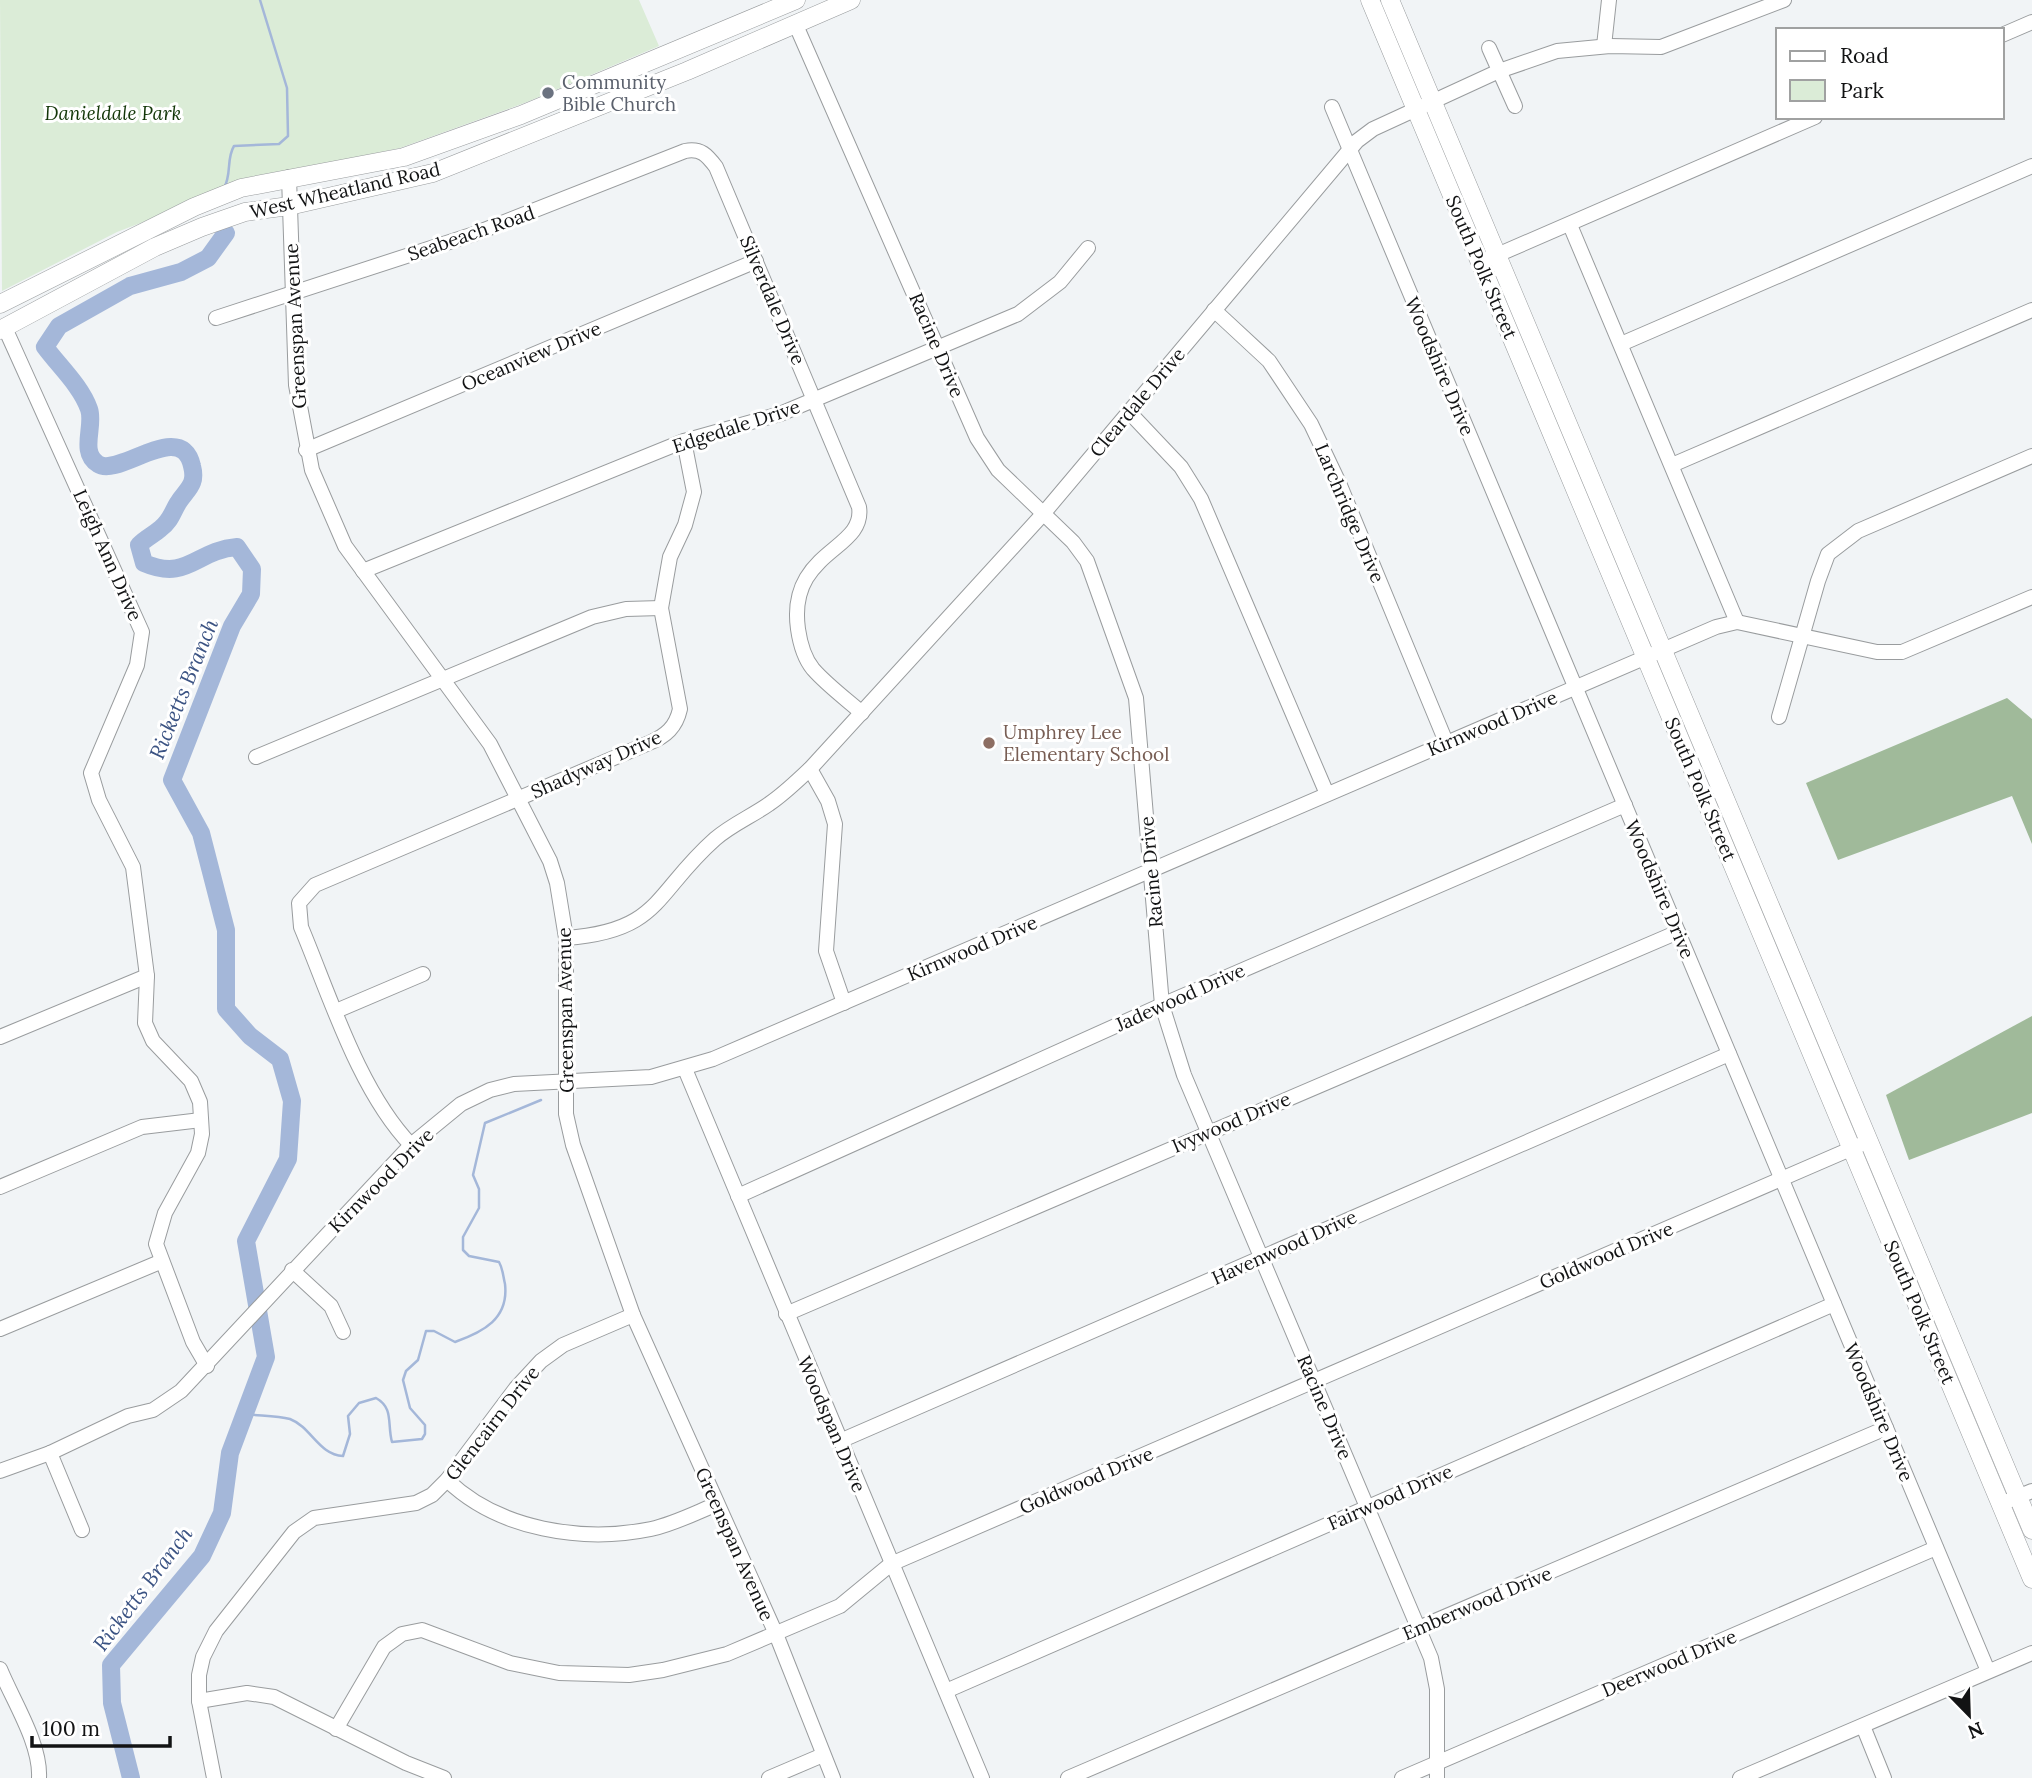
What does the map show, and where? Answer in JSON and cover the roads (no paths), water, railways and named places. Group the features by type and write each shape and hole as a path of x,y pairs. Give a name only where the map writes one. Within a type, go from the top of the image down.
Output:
{"main road":[{"name":"West Wheatland Road","path":"2,325 155,247 202,227 244,212 289,206 433,173 687,71 851,0"},
{"name":"South Polk Street","path":"1370,0 2032,1579"},
{"name":"South Polk Street","path":"1391,0 1936,1301 2025,1494 2032,1530"},
{"name":"West Wheatland Road","path":"0,304 194,206 241,188 289,177 404,158 521,116 792,2"},
{"name":"Racine Drive","path":"792,2 796,23"},
{"path":"680,50 687,71"},
{"path":"194,206 202,227"},
{"path":"1740,882 1758,875"},
{"path":"1919,1308 1936,1301"}],"street":[{"path":"1604,46 1609,0"},
{"name":"Cleardale Drive","path":"566,938 599,935 638,920 715,839 773,801 810,769 1043,514 1349,148 1373,130 1416,109 1499,71 1557,51 1604,46 1661,47 1758,5 1784,0"},
{"path":"2004,34 2032,22"},
{"name":"Racine Drive","path":"796,23 939,346 966,415 986,454 1073,542 1087,561 1136,698 1162,1005 1181,1066 1208,1132 1431,1658 1437,1689 1437,1778"},
{"path":"1489,48 1515,106"},
{"name":"Woodshire Drive","path":"1332,107 1988,1671"},
{"path":"1480,263 1810,119"},
{"name":"Seabeach Road","path":"216,318 474,234 685,151 701,151 716,167"},
{"path":"1621,344 2032,166"},
{"name":"Silverdale Drive","path":"716,167 856,495 861,517 849,536 814,565 805,577 796,607 803,652 813,670 862,713"},
{"name":"Greenspan Avenue","path":"289,177 296,385 306,450 333,524 363,571 490,744 550,861 557,883 566,938 566,1081 570,1133 634,1315 776,1634 833,1778"},
{"path":"1570,225 1737,622"},
{"name":"Edgedale Drive","path":"363,571 684,441 767,418 815,400 1029,308 1060,282 1088,248"},
{"name":"Oceanview Drive","path":"306,450 756,261"},
{"name":"Larchridge Drive","path":"1214,310 1269,361 1311,424 1339,483 1446,742"},
{"path":"1672,465 2032,310"},
{"name":"Leigh Ann Drive","path":"2,325 142,632 136,665 91,773 99,800 133,867 148,976 145,1023 148,1032 191,1081 200,1102 202,1134 198,1153 159,1229 156,1244 160,1262 193,1342 207,1366"},
{"path":"1129,412 1181,467 1201,499 1327,794"},
{"name":"Shadyway Drive","path":"336,1011 301,927 298,913 303,896 315,885 658,739 677,721 679,695 661,608 670,557 685,525 694,492 684,441"},
{"path":"1779,717 1801,635 1828,554 1858,531 2032,456"},
{"name":"Kirnwood Drive","path":"0,1471 50,1453 128,1416 153,1410 181,1391 207,1366 231,1334 411,1145 461,1104 489,1090 538,1081 630,1080 685,1069 844,1003 1700,632 1737,622 1877,652 1902,652 2032,597"},
{"path":"256,757 608,611 661,608"},
{"path":"810,769 828,801 835,824 826,951 844,1003"},
{"name":"Jadewood Drive","path":"738,1196 1162,1005 1625,805"},
{"name":"Ivywood Drive","path":"786,1314 1678,932"},
{"path":"411,1145 389,1123 377,1102 336,1011 423,974"},
{"path":"0,1037 148,976"},
{"name":"Havenwood Drive","path":"840,1441 1729,1054"},
{"name":"Woodspan Drive","path":"685,1069 982,1778"},
{"path":"0,1186 152,1124 201,1120"},
{"name":"Goldwood Drive","path":"336,1729 384,1647 411,1631 434,1633 510,1663 559,1673 596,1676 629,1675 697,1663 776,1634 839,1606 891,1564 1869,1141"},
{"path":"0,1329 160,1262"},
{"path":"292,1270 331,1306 343,1332"},
{"name":"Fairwood Drive","path":"946,1691 1834,1304"},
{"name":"Glencairn Drive","path":"214,1778 199,1701 199,1675 208,1645 299,1527 314,1518 416,1503 437,1491 516,1388 541,1361 563,1345 634,1315"},
{"name":"Emberwood Drive","path":"1069,1778 1886,1428"},
{"path":"50,1453 82,1530"},
{"path":"447,1480 469,1499 492,1511 552,1530 578,1534 605,1535 651,1529 717,1504"},
{"path":"2001,1504 2025,1494"},
{"name":"Deerwood Drive","path":"1402,1778 1936,1548"},
{"path":"1740,1778 2032,1653"},
{"path":"0,1669 40,1763 40,1778"},
{"path":"199,1701 231,1695 264,1695 299,1707 336,1729 444,1778"},
{"path":"1863,1726 1884,1778"},
{"path":"769,1778 823,1755"}],"waterway":[{"name":"Ricketts Branch","path":"224,188 234,146 279,144 288,136 287,88 260,0"},
{"name":"Ricketts Branch","path":"131,1778 112,1703 111,1665 202,1556 222,1513 230,1453 266,1357 246,1241 288,1159 292,1101 280,1059 250,1036 226,1009 226,930 201,833 172,780 232,626 251,594 252,569 237,547 223,549 171,569 144,563 139,545 169,520 192,482 192,466 186,453 176,447 163,448 108,466 98,464 89,453 89,409 75,384 45,347 59,326 130,286 181,272 208,258 226,233"},
{"path":"245,1414 290,1419 304,1428 328,1451 343,1456 350,1434 348,1416 359,1403 376,1398 388,1412 392,1442 422,1439 425,1425 410,1408 403,1380 406,1371 418,1360 426,1331 434,1331 455,1342 465,1338 492,1322 503,1306 505,1296 499,1262 469,1256 463,1250 463,1237 479,1208 479,1189 473,1175 485,1123 541,1100"}],"place":[{"name":"Community Bible Church","path":"548,93"},
{"name":"Umphrey Lee Elementary School","path":"989,743"}],"park label":[{"name":"Danieldale Park","path":"113,113"}]}
